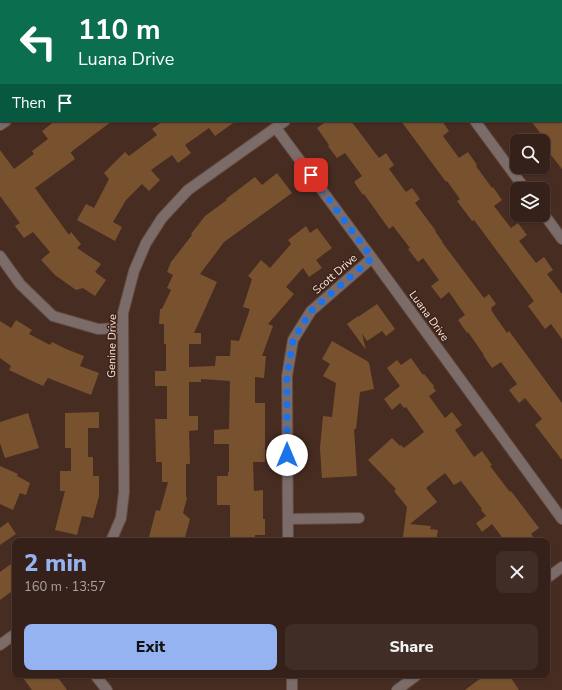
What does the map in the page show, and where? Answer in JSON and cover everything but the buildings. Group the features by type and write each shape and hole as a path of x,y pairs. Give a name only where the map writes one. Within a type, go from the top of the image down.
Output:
{"street":[{"name":"Genine Drive","path":"112,538 121,518 124,492 122,328 123,313 134,271 146,243 162,218 188,190 284,122"},
{"path":"476,122 520,182"},
{"name":"Luana Drive","path":"276,128 562,519"},
{"path":"550,222 562,239"},
{"path":"0,256 20,284 53,316 98,329 122,328"},
{"name":"Scott Drive","path":"288,538 287,376 293,340 311,311 372,258"},
{"path":"288,519 359,518"},
{"path":"550,576 562,567"},
{"path":"0,645 12,636"},
{"path":"97,678 107,690"},
{"path":"292,678 292,690"},
{"path":"397,690 413,678"}],"route":[{"path":"287,455 287,376 293,340 311,311 372,258 311,175"}]}
